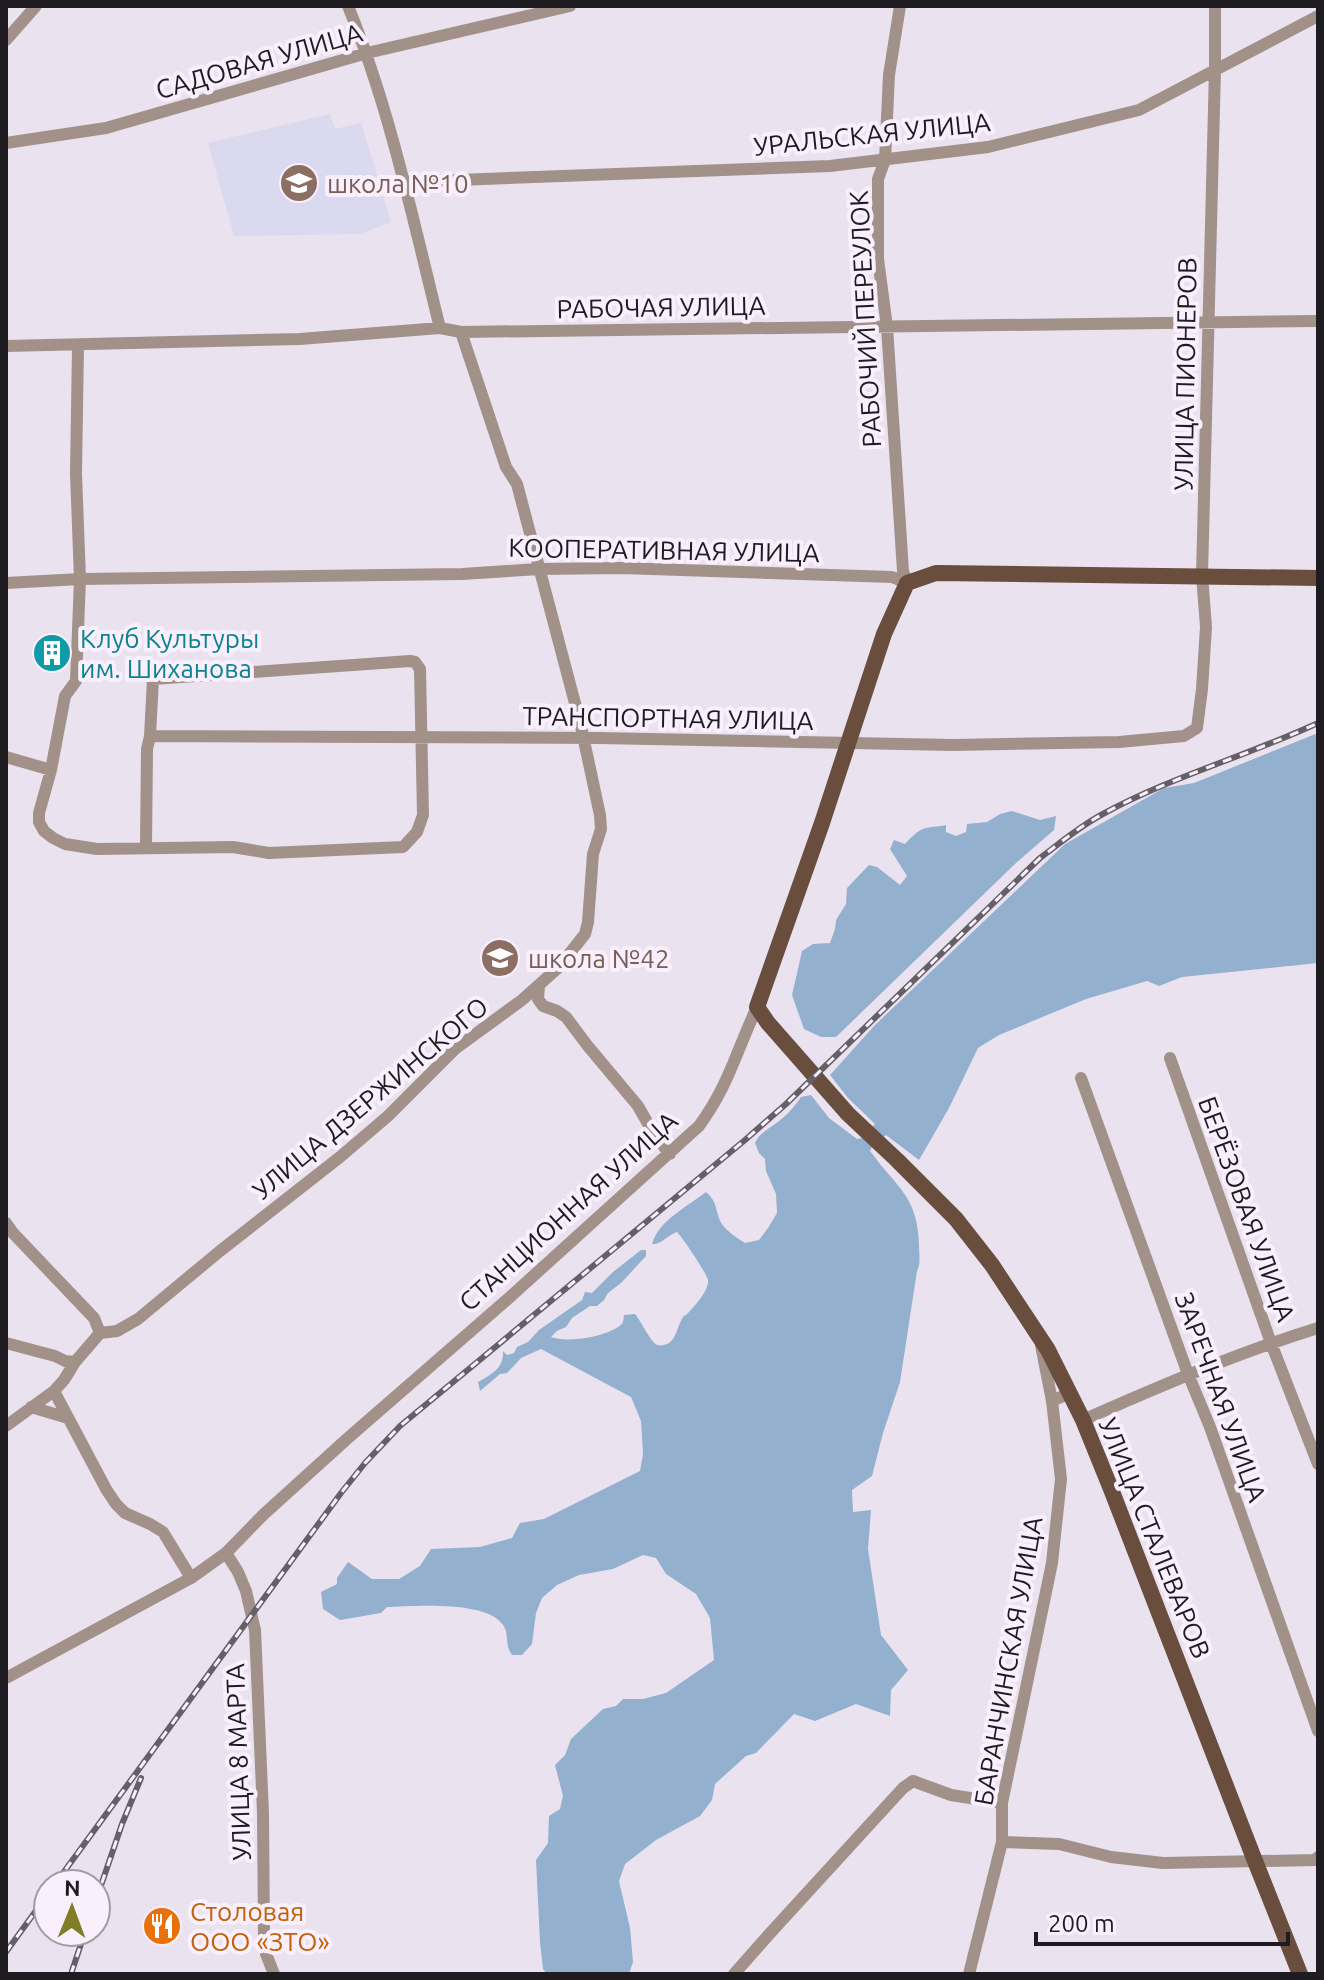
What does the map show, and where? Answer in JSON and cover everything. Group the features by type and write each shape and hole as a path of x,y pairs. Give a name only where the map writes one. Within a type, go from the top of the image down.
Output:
{"main road":[{"name":"КООПЕРАТИВНАЯ УЛИЦА","path":"907,583 936,573 1318,578"},
{"name":"СТАНЦИОННАЯ УЛИЦА","path":"757,1007 884,634 907,583"},
{"name":"УЛИЦА СТАЛЕВАРОВ","path":"757,1007 848,1114 939,1201 968,1234 1040,1337 1063,1376 1154,1597 1300,1974"}],"street":[{"path":"6,40 36,6"},
{"path":"348,6 367,53 404,182 440,328"},
{"name":"САДОВАЯ УЛИЦА","path":"6,143 106,128 367,53 570,6"},
{"name":"РАБОЧИЙ ПЕРЕУЛОК","path":"900,6 889,75 885,160 878,179 878,259 887,327 903,571 907,583"},
{"name":"УЛИЦА ПИОНЕРОВ","path":"1184,736 1197,728 1206,627 1202,575 1215,6"},
{"name":"УРАЛЬСКАЯ УЛИЦА","path":"404,182 830,166 988,147 1139,110 1318,16"},
{"name":"РАБОЧАЯ УЛИЦА","path":"6,346 300,339 440,328 461,332 1318,321"},
{"path":"461,332 506,467 517,484 583,738"},
{"path":"78,345 76,474 80,579 76,681 65,696 39,813 39,822 44,831 65,844 97,849 233,847 269,853 403,847 417,832 423,815 421,678 418,665 410,661 153,679 147,749 146,847"},
{"name":"КООПЕРАТИВНАЯ УЛИЦА","path":"6,583 621,568 892,577 907,583"},
{"name":"ТРАНСПОРТНАЯ УЛИЦА","path":"150,736 583,738 953,745 1119,742 1184,736"},
{"name":"УЛИЦА ДЗЕРЖИНСКОГО","path":"100,1333 117,1331 138,1319 340,1157 388,1116 455,1049 512,1008 559,967 585,934 593,854 601,829 583,738"},
{"path":"6,757 51,770"},
{"path":"539,985 538,999 543,1006"},
{"path":"512,1008 543,1006 566,1017 638,1106 655,1136 670,1154"},
{"name":"СТАНЦИОННАЯ УЛИЦА","path":"6,1678 191,1578 226,1553 348,1438 699,1126 718,1100 757,1007"},
{"name":"БЕРЁЗОВАЯ УЛИЦА","path":"1170,1058 1271,1343 1318,1464"},
{"name":"ЗАРЕЧНАЯ УЛИЦА","path":"1081,1078 1318,1731"},
{"path":"6,1223 94,1318 100,1333 69,1366 54,1391 6,1426"},
{"path":"1083,1420 1188,1374 1318,1328"},
{"name":"БАРАНЧИНСКАЯ УЛИЦА","path":"969,1974 1002,1842 1002,1803 1052,1563 1061,1479 1052,1401 1040,1337"},
{"path":"6,1343 55,1356 69,1366"},
{"path":"54,1391 116,1504 125,1513 163,1532 191,1578"},
{"path":"1052,1401 1070,1393"},
{"path":"31,1407 68,1418"},
{"name":"УЛИЦА 8 МАРТА","path":"226,1553 246,1591 255,1630 265,1945 274,1974"},
{"path":"734,1974 903,1788 913,1781 951,1795 1002,1803"},
{"path":"1002,1842 1059,1844 1111,1857 1163,1863 1315,1860 1318,1857"}],"shaded area":[{"name":"школа №10","path":"330,114 335,129 361,123 391,222 360,234 234,236 208,143"},
{"path":"1318,733 1318,963 1182,977 1159,986 1147,981 1086,999 999,1035 978,1048 919,1160 886,1135 872,1147 870,1151 897,1184 915,1215 919,1256 900,1382 872,1476 852,1490 853,1512 871,1510 868,1549 881,1635 908,1670 891,1690 890,1716 856,1704 815,1721 794,1714 756,1753 746,1756 715,1784 712,1800 700,1816 656,1840 625,1864 619,1881 630,1928 633,1962 629,1974 547,1974 543,1969 540,1942 536,1860 548,1843 549,1816 560,1809 563,1796 555,1765 565,1755 571,1739 603,1709 616,1706 623,1699 643,1699 666,1693 714,1660 710,1618 696,1594 666,1574 656,1558 643,1555 613,1569 579,1575 557,1585 542,1598 536,1613 532,1644 522,1655 512,1655 503,1625 495,1617 482,1612 449,1606 387,1607 381,1613 340,1620 323,1609 321,1592 337,1584 337,1578 348,1562 372,1579 399,1579 420,1566 431,1549 480,1547 512,1538 520,1523 544,1519 640,1471 643,1454 641,1421 631,1397 541,1349 521,1358 507,1373 500,1374 480,1391 478,1382 499,1366 503,1351 507,1355 514,1353 517,1347 582,1300 585,1292 592,1293 641,1250 646,1250 646,1256 604,1300 572,1318 566,1327 551,1337 576,1339 595,1336 620,1326 624,1315 635,1314 654,1343 669,1343 683,1316 704,1293 708,1280 677,1232 652,1244 661,1228 706,1192 728,1231 745,1243 759,1240 777,1213 776,1194 766,1171 765,1159 755,1143 759,1136 785,1116 801,1097 811,1095 829,1118 857,1139 862,1138 875,1124 830,1075 875,1025 1065,844 1164,788 1194,783"},
{"path":"1012,811 1040,820 1056,816 1054,830 836,1037 821,1037 804,1029 792,995 802,951 813,944 830,943 836,920 846,904 847,888 869,865 877,867 900,885 907,876 890,849 894,840 905,844 923,829 946,825 946,832 956,836 966,832 967,824 987,822"}],"railway":[{"path":"67,1868 341,1493 400,1426 786,1104 1040,858 1085,825 1127,801 1318,723"},
{"path":"107,1868 141,1778"},
{"path":"6,1952 32,1916"},
{"path":"71,1974 80,1948"}],"place":[{"name":"школа №10","path":"299,183"},
{"name":"Клуб Культуры им. Шиханова","path":"52,653"},
{"name":"школа №42","path":"500,958"},
{"name":"Столовая ООО «ЗТО»","path":"162,1926"}]}
